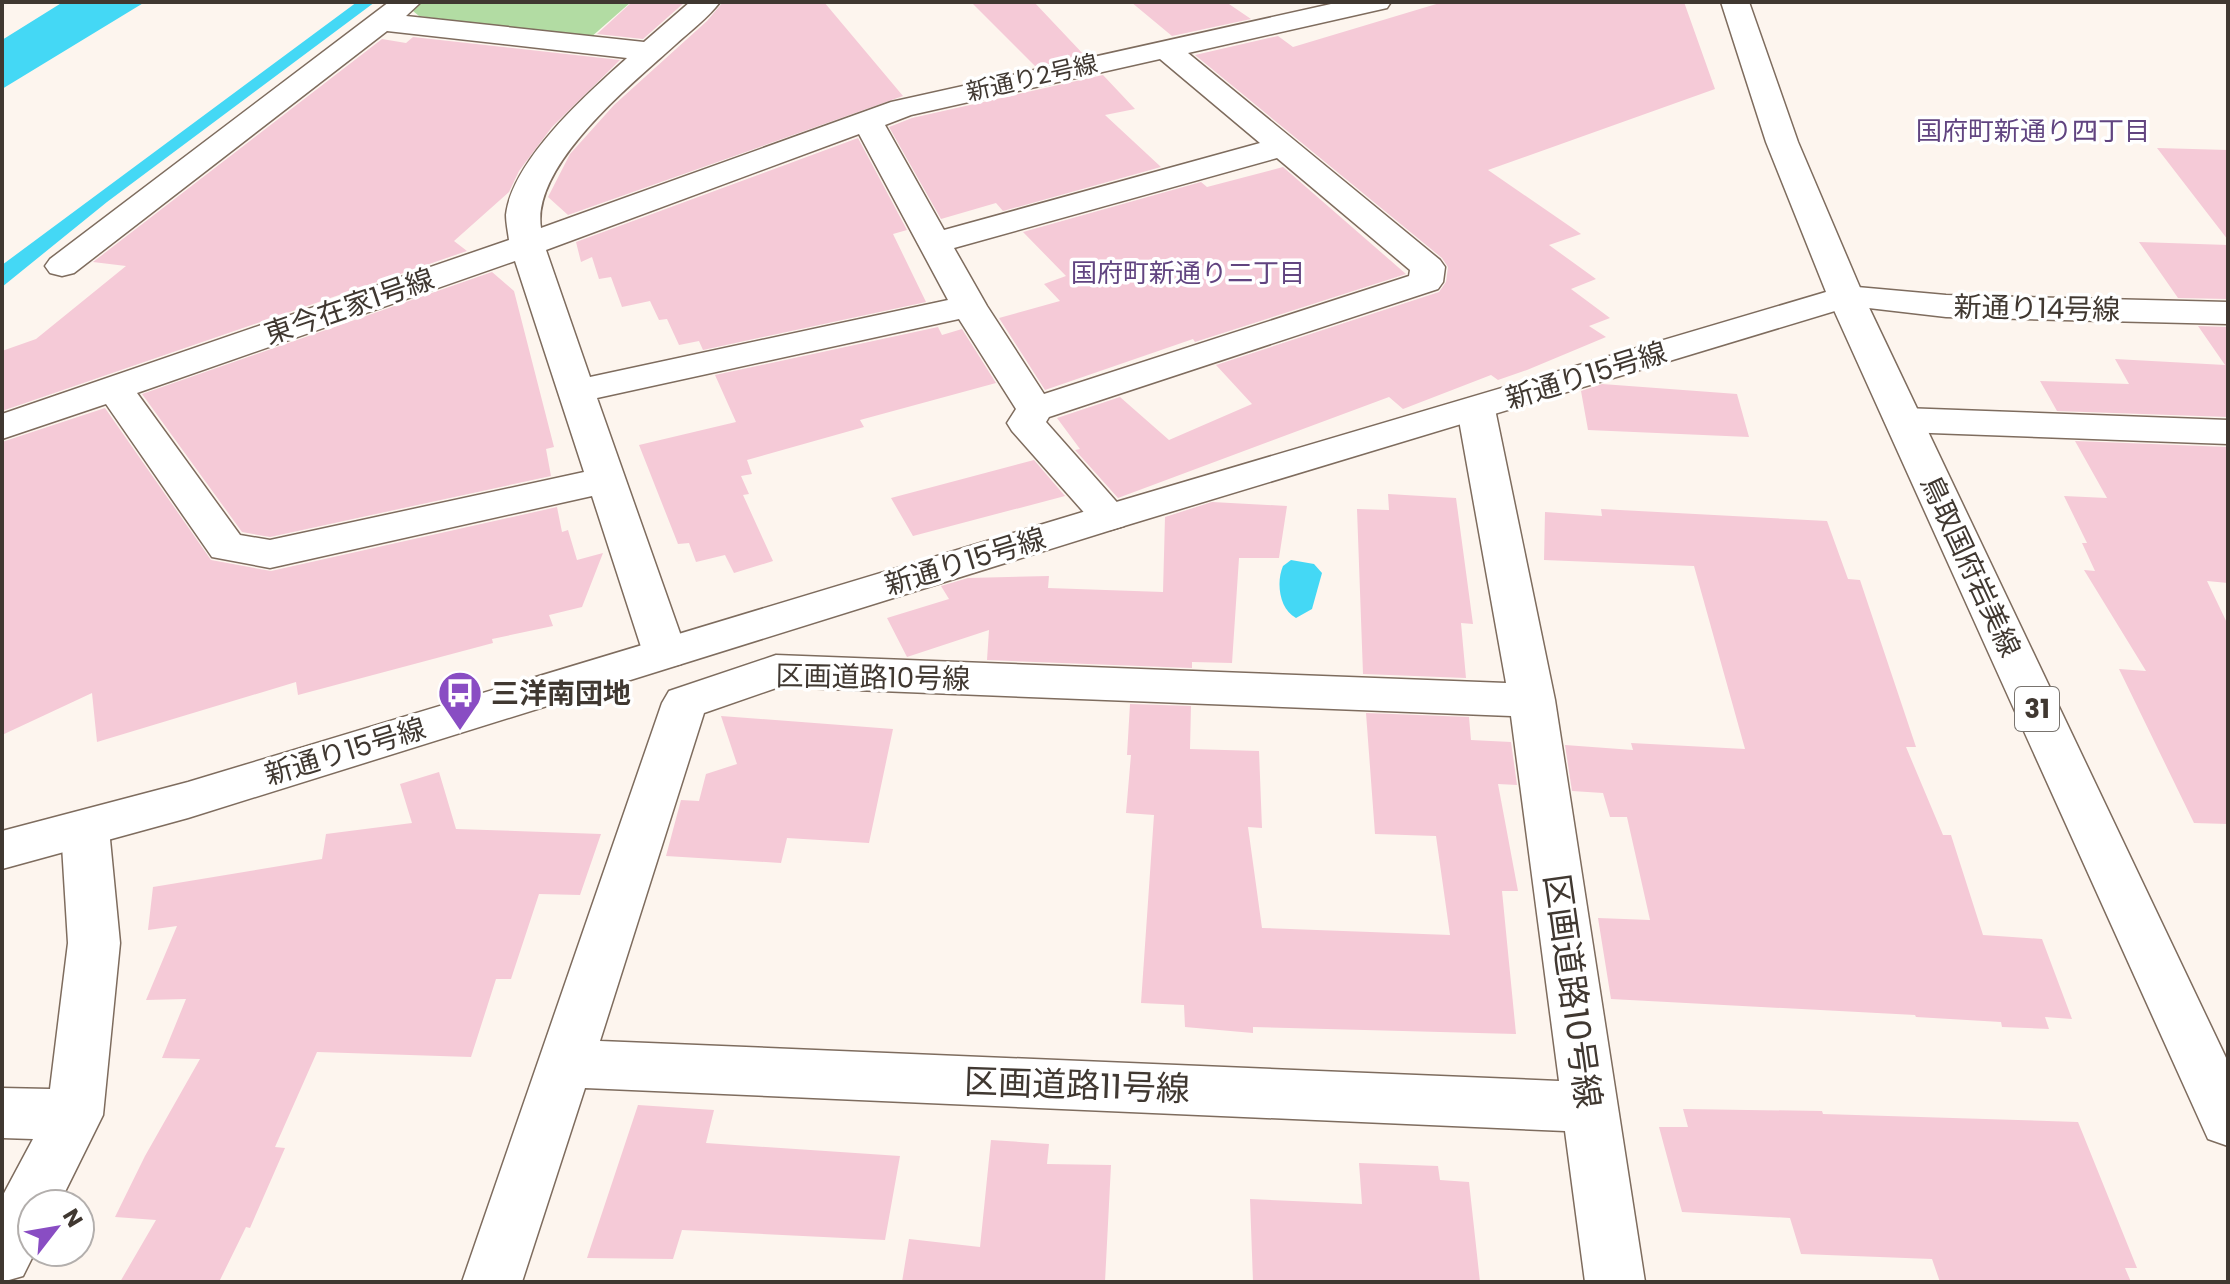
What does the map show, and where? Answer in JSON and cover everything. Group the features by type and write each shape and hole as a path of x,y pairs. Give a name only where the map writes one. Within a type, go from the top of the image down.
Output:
{"street":[{"path":"62,266 407,2"},
{"path":"665,653 527,245 523,212 539,171 581,119 706,2"},
{"path":"1240,2 1276,25"},
{"name":"新通り2号線","path":"695,183 902,108 1377,2"},
{"name":"鳥取国府岩美線","path":"1735,2 1782,142 1846,297 2228,1121"},
{"path":"380,22 653,52"},
{"path":"1110,517 1026,423 1035,409 1426,282 1428,267 1164,48"},
{"path":"867,120 969,306 1035,409"},
{"path":"933,243 1281,147"},
{"name":"東今在家1号線","path":"2,427 527,245 695,183"},
{"name":"新通り14号線","path":"1846,297 1946,306 2228,313"},
{"name":"新通り15号線","path":"2,850 85,829 1846,297"},
{"path":"576,391 969,306"},
{"path":"114,388 227,547 270,554 606,480"},
{"name":"区画道路10号線","path":"1476,409 1532,700 1615,1282"},
{"path":"1903,420 2228,432"},
{"name":"区画道路10号線","path":"492,1282 685,703 776,671 1532,700"},
{"path":"2,1256 75,1115 94,943 85,829"},
{"name":"区画道路11号線","path":"565,1063 1590,1107"},
{"path":"2,1113 75,1115"}],"green space":[{"path":"421,2 631,2 590,38 419,16 413,11"}],"water":[{"path":"63,2 145,2 2,89 2,40"},
{"path":"357,2 375,2 107,202 2,287 2,265"},
{"path":"1291,560 1314,564 1322,573 1312,609 1296,618 1286,608 1280,587 1283,566"}],"building":[{"path":"632,2 685,2 643,39 597,34"},
{"path":"723,2 824,2 903,96 568,215 548,197 570,154 614,105 707,21"},
{"path":"971,2 1034,2 1085,56 1036,67"},
{"path":"1131,2 1226,2 1251,19 1172,36"},
{"path":"1443,2 1684,2 1715,89 1488,170 1581,234 1549,245 1596,279 1571,289 1610,318 1589,326 1606,337 1527,370 1498,380 1491,375 1403,409 1389,397 1118,498 1075,450 1080,449 1057,418 1120,397 1169,440 1252,404 1216,365 1439,292 1446,282 1448,267 1442,258 1195,55 1278,36 1293,47"},
{"path":"413,37 620,60 552,127 519,171 509,192 454,241 467,251 2,411 2,351 36,339 126,266 93,262 382,39 406,43"},
{"path":"1103,75 1135,109 1105,115 1161,167 1003,211 996,203 941,219 889,127 912,118"},
{"path":"858,138 907,230 893,234 926,302 703,350 699,341 679,345 667,319 659,320 650,301 622,307 611,277 599,279 592,257 581,262 576,242"},
{"path":"2157,148 2228,150 2228,240"},
{"path":"1283,167 1406,274 1195,342 1193,339 1045,390 999,318 1060,301 1044,284 1066,276 1023,232 1201,182 1207,187"},
{"path":"2139,242 2228,245 2228,299 2178,298"},
{"path":"492,272 514,291 554,447 546,449 551,476 270,537 242,532 142,394"},
{"path":"2198,326 2228,327 2228,417 2057,411 2040,381 2129,384 2115,359 2225,365"},
{"path":"938,327 942,335 962,329 996,383 860,420 864,427 747,460 752,474 741,476 749,494 743,495 773,561 734,573 725,555 696,562 689,543 678,544 639,445 736,422 715,375"},
{"path":"1602,384 1737,394 1749,437 1588,430 1581,391"},
{"path":"105,408 211,560 271,571 557,507 562,532 568,530 577,560 603,553 582,607 549,615 553,626 492,639 493,643 298,695 296,682 97,742 92,693 2,735 2,442"},
{"path":"2075,441 2228,447 2228,583 2207,581 2228,625 2228,824 2194,823 2119,669 2146,671 2084,570 2095,571 2082,543 2087,543 2064,496 2107,498"},
{"path":"1034,460 1065,496 913,536 891,498"},
{"path":"1388,494 1456,498 1473,624 1461,623 1466,678 1363,674 1357,509 1389,510"},
{"path":"1212,502 1287,506 1279,558 1239,558 1232,663 1192,662 1192,668 987,660 989,630 907,657 887,618 949,599 941,586 968,578 1049,576 1048,588 1163,592 1165,517"},
{"path":"1601,509 1827,521 1848,579 1860,580 1916,747 1906,747 1943,835 1951,835 1983,935 2042,939 2072,1019 2045,1017 2049,1029 2002,1027 2001,1022 1915,1015 1611,999 1598,918 1650,920 1627,817 1610,817 1603,793 1572,791 1565,745 1633,750 1631,743 1745,749 1694,566 1544,560 1545,512 1602,516"},
{"path":"1130,704 1191,706 1190,749 1259,751 1262,828 1248,827 1262,928 1450,935 1436,836 1375,834 1366,713 1469,717 1471,740 1511,742 1517,785 1498,784 1518,891 1502,891 1516,1034 1253,1027 1253,1033 1185,1027 1184,1005 1141,1003 1154,815 1126,813 1131,755 1127,755"},
{"path":"721,716 893,729 869,843 787,838 781,863 666,856 681,800 699,801 706,774 737,764"},
{"path":"439,772 456,829 601,834 580,895 539,894 511,979 496,979 471,1057 317,1052 275,1147 285,1148 250,1228 246,1227 219,1282 120,1282 156,1220 115,1217 145,1156 200,1059 162,1058 186,999 146,1000 177,926 148,930 153,887 322,859 326,834 412,823 400,784"},
{"path":"638,1105 714,1110 706,1143 900,1156 885,1240 682,1230 673,1259 587,1258"},
{"path":"1683,1109 1822,1111 1823,1114 2078,1122 2137,1268 2125,1268 2131,1282 1940,1282 1932,1259 1801,1254 1790,1218 1682,1212 1659,1127 1688,1127"},
{"path":"991,1140 1049,1144 1047,1164 1111,1165 1105,1282 902,1282 909,1239 980,1247"},
{"path":"1359,1163 1438,1166 1440,1180 1469,1182 1480,1282 1253,1282 1250,1199 1362,1204"}],"place":[{"name":"三洋南団地","path":"460,732"}],"district":[{"name":"国府町新通り四丁目","path":"2033,131"},
{"name":"国府町新通り二丁目","path":"1188,273"}]}
